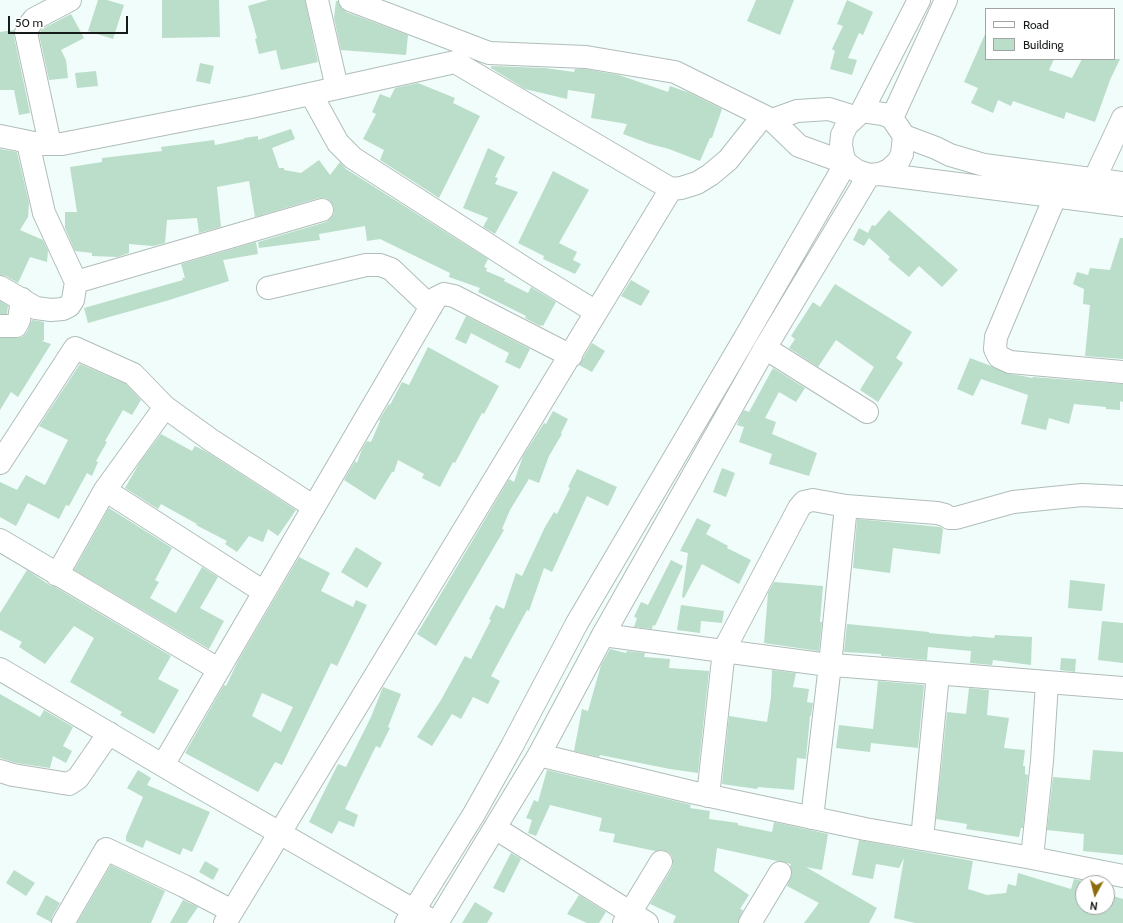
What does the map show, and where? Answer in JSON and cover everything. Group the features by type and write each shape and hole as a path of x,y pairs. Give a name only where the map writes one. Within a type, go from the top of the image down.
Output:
{"street":[{"path":"50,144 26,33 28,27 34,19 70,0"},
{"path":"317,0 337,88"},
{"path":"350,0 489,53"},
{"path":"410,917 474,814 577,623 846,163 841,145 842,135 847,125 858,114 919,0"},
{"path":"892,118 946,0"},
{"path":"429,30 432,67"},
{"path":"0,136 28,143 62,144 251,107 455,62 489,53 586,57 675,72 767,118 799,146 846,163 858,171 1123,205"},
{"path":"455,62 671,189 681,188 697,183 710,175 728,160 767,118 797,111 829,109 858,114 883,114 892,118 904,136 950,154 984,165 1123,183"},
{"path":"311,94 338,143 353,158 523,267 584,332"},
{"path":"1094,180 1123,118"},
{"path":"3,676 109,733 279,833 410,917 436,923 539,755 603,635 765,348 874,174 890,170 898,162 902,154 904,136"},
{"path":"0,287 36,308 51,310 63,309 69,306 73,300 76,282 44,213 28,143"},
{"path":"62,923 106,849 184,886 229,917 671,189"},
{"path":"1055,197 996,337 995,349 999,357 1010,362 1123,372"},
{"path":"76,282 322,210"},
{"path":"268,288 366,265 380,265 391,269 431,307"},
{"path":"163,765 436,298 444,294 454,296 584,332"},
{"path":"0,326 16,326 19,320 22,299"},
{"path":"0,462 75,348 133,374 165,407 211,440 314,507"},
{"path":"765,348 867,412"},
{"path":"57,575 105,490 165,407"},
{"path":"105,490 264,592"},
{"path":"708,796 724,650 799,508 804,502 813,500 846,506 937,513 945,515 948,518 956,518 1013,502 1082,495 1123,497"},
{"path":"812,818 830,665 846,506"},
{"path":"0,540 218,669"},
{"path":"603,635 830,665 1123,688"},
{"path":"922,839 938,674"},
{"path":"1032,858 1042,761 1047,683"},
{"path":"0,771 13,775 68,784 78,778 109,733"},
{"path":"539,755 708,796 865,829 1032,858 1123,876"},
{"path":"495,828 633,920 661,862"},
{"path":"750,923 780,873"}],"building":[{"path":"98,0 107,0 124,5 113,39 88,31"},
{"path":"162,0 219,0 220,37 162,38"},
{"path":"268,0 305,0 318,62 281,70 276,50 259,54 255,39 257,38 248,6"},
{"path":"756,0 794,0 780,35 747,21"},
{"path":"847,0 873,12 863,35 859,33 848,58 857,60 852,75 830,69 835,51 832,49 843,26 837,24"},
{"path":"336,1 338,1 341,8 346,12 408,35 406,55 341,50 334,18"},
{"path":"71,14 84,38 61,50 66,60 68,78 49,80 39,34 42,29"},
{"path":"14,30 30,113 19,115 14,90 0,90 0,32"},
{"path":"985,34 985,60 1054,60 1049,70 1072,78 1081,60 1120,59 1110,80 1095,122 1066,112 1064,119 1013,101 1011,106 998,100 993,113 971,103 978,88 964,82"},
{"path":"200,63 214,66 210,84 196,81"},
{"path":"491,66 545,68 574,72 575,69 585,69 619,75 668,92 670,86 690,93 722,109 712,138 710,138 700,161 623,134 627,124 591,118 595,94 568,90 567,99 525,89 491,68"},
{"path":"96,71 98,86 77,88 75,73"},
{"path":"418,83 455,98 453,103 480,116 439,198 380,160 384,150 363,139 376,114 372,112 380,94 390,98 395,88"},
{"path":"291,129 295,139 272,148 279,168 301,173 319,160 330,175 340,162 346,169 488,259 484,267 487,268 486,271 505,279 504,281 528,293 531,287 556,302 543,326 540,326 525,318 526,316 478,292 480,288 449,277 450,273 380,239 367,241 365,226 319,234 320,240 259,248 258,242 326,222 334,213 334,207 330,201 325,198 319,198 255,217 249,181 217,187 221,227 199,233 197,218 167,220 165,243 153,246 129,244 129,253 118,257 92,256 92,253 75,251 65,228 65,212 77,212 70,167 102,162 102,158 162,151 161,147 214,140 215,145 258,136 258,140"},
{"path":"488,148 505,157 495,177 498,178 495,184 518,192 495,234 483,227 488,218 463,208"},
{"path":"0,149 17,152 29,203 28,217 20,230 43,240 48,251 47,262 30,257 18,283 6,276 0,275"},
{"path":"553,171 589,190 559,243 577,252 573,260 581,264 575,274 543,259 544,256 518,243"},
{"path":"889,210 958,270 942,287 919,266 909,277 888,259 890,257 869,238 864,246 853,240 859,228 868,233 872,225 875,226"},
{"path":"1120,238 1123,238 1123,359 1085,356 1090,305 1083,304 1084,289 1073,284 1077,272 1088,275 1090,268 1110,270"},
{"path":"256,242 258,254 223,260 229,281 88,323 84,308 183,280 182,278 185,278 181,264"},
{"path":"631,280 650,291 641,306 621,296"},
{"path":"835,284 912,332 896,358 903,363 878,402 860,390 874,367 836,340 818,367 789,348 795,339 791,336 813,302 820,307"},
{"path":"0,301 8,306 7,314 0,314"},
{"path":"466,316 530,349 520,369 505,362 509,353 471,333 466,344 455,339"},
{"path":"32,320 44,322 44,340 42,341 51,344 18,397 11,392 0,410 0,338 22,337 27,332"},
{"path":"592,343 605,351 592,372 579,365"},
{"path":"428,347 499,386 484,414 482,413 455,463 453,462 440,487 422,478 424,474 398,460 394,472 392,472 375,500 344,480 355,461 357,463 362,449 367,441 371,442 380,421 379,420 389,404 390,405 402,382 409,385"},
{"path":"970,358 1009,374 1032,378 1123,384 1123,402 1120,401 1120,410 1074,404 1069,424 1049,418 1046,430 1021,424 1028,395 981,379 973,396 957,389"},
{"path":"80,364 126,384 141,400 132,415 123,410 105,441 107,442 96,461 98,462 92,476 87,473 69,506 66,505 59,519 28,503 16,526 0,517 0,482 17,490 26,475 45,485 68,440 39,426"},
{"path":"773,368 805,388 796,402 779,392 765,418 776,422 772,434 817,453 809,476 769,464 772,454 739,442 744,427 737,425 739,419 744,410 749,412"},
{"path":"553,411 568,419 561,433 562,434 549,456 539,483 529,479 510,510 502,529 504,530 436,646 417,634 509,479 514,482 523,456 544,423 546,424"},
{"path":"161,434 192,451 195,446 207,452 296,510 278,536 268,529 263,542 249,536 237,552 225,544 227,541 196,525 197,524 161,504 158,509 125,488 140,462"},
{"path":"722,468 735,473 726,497 713,492"},
{"path":"577,469 617,487 608,506 587,496 552,572 544,568 529,611 527,610 491,676 500,681 488,704 473,697 461,719 452,714 432,746 417,737 441,700 465,656 471,659 491,620 489,619 496,605 504,609 516,573 522,576 545,527 554,512 557,514 570,488 568,487"},
{"path":"109,508 172,548 155,580 159,582 150,598 176,613 202,567 218,577 200,608 224,621 209,649 74,570"},
{"path":"697,518 711,525 706,534 728,546 727,548 751,560 739,584 702,564 684,598 682,597 688,553 680,551"},
{"path":"857,519 940,527 943,529 940,554 893,548 890,573 853,568"},
{"path":"356,547 382,563 367,588 341,572"},
{"path":"299,557 330,573 321,591 353,607 356,600 367,605 337,666 331,663 282,765 275,762 258,792 185,753 224,685 226,686 238,661","holes":["262,693 293,707 281,732 252,716"]},
{"path":"671,560 683,566 655,626 653,625 652,629 634,627 637,618 634,617 641,602 648,605"},
{"path":"27,570 51,586 171,656 158,679 179,690 154,734 120,715 122,712 70,682 94,638 74,626 45,664 19,647 22,642 0,630 0,613"},
{"path":"1070,580 1105,584 1102,611 1068,608"},
{"path":"774,582 823,586 820,622 822,622 819,651 764,643 768,593"},
{"path":"681,605 724,611 722,623 701,621 700,633 677,630"},
{"path":"1102,621 1123,623 1123,663 1098,660"},
{"path":"847,624 972,637 994,638 995,635 1032,637 1031,665 993,660 992,665 970,663 971,651 928,647 927,660 881,656 881,654 844,652"},
{"path":"610,649 626,653 627,651 645,653 644,657 670,659 669,668 709,671 698,773 600,755 599,757 574,751 582,709 588,711 601,665"},
{"path":"1061,658 1076,659 1075,672 1060,670"},
{"path":"772,670 796,673 793,687 809,689 807,702 813,703 810,716 806,759 797,758 794,790 758,787 757,789 722,784 729,716 767,722 771,697"},
{"path":"878,681 924,685 918,748 871,743 870,752 836,748 839,725 873,729"},
{"path":"383,687 401,694 388,727 390,728 380,748 376,746 345,809 358,815 354,827 339,821 332,834 309,822 338,764 346,767 371,717"},
{"path":"969,688 989,690 987,715 1009,718 1004,748 1025,750 1023,766 1025,766 1025,774 1028,775 1023,828 1021,828 1019,837 966,829 967,824 936,819 947,712 966,714"},
{"path":"0,694 40,717 44,710 73,727 63,746 72,751 66,763 53,756 50,768 16,763 0,758"},
{"path":"1093,750 1123,752 1123,855 1083,851 1084,834 1047,830 1053,777 1090,780"},
{"path":"138,770 151,778 147,785 210,812 192,852 183,848 180,855 146,840 143,848 126,841 126,836 143,797 127,788"},
{"path":"547,770 691,805 690,808 710,811 709,819 738,823 738,825 772,832 774,822 828,834 822,870 806,867 877,908 869,923 804,923 819,903 787,886 792,874 791,864 717,848 714,871 749,895 740,909 743,910 738,923 673,923 676,916 650,904 672,868 672,856 668,852 662,850 655,851 613,842 615,834 599,831 602,818 550,805 536,836 528,833 532,820 526,818 534,800 538,802"},
{"path":"859,840 973,861 968,889 987,895 1006,893 1008,884 1016,886 1018,873 1071,889 1075,879 1075,915 1115,915 1115,896 1123,899 1123,923 915,923 894,918 904,858 899,868 876,864 873,879 852,875"},
{"path":"511,853 521,859 504,893 493,888"},
{"path":"205,861 219,869 213,880 199,872"},
{"path":"111,865 165,891 151,923 77,923"},
{"path":"14,870 35,883 26,896 6,883"},
{"path":"46,895 60,903 52,917 51,922 36,914"},
{"path":"579,895 606,912 599,923 587,923 567,914"},
{"path":"183,900 198,907 187,923 170,923"},
{"path":"475,902 493,913 487,923 462,923"}]}
